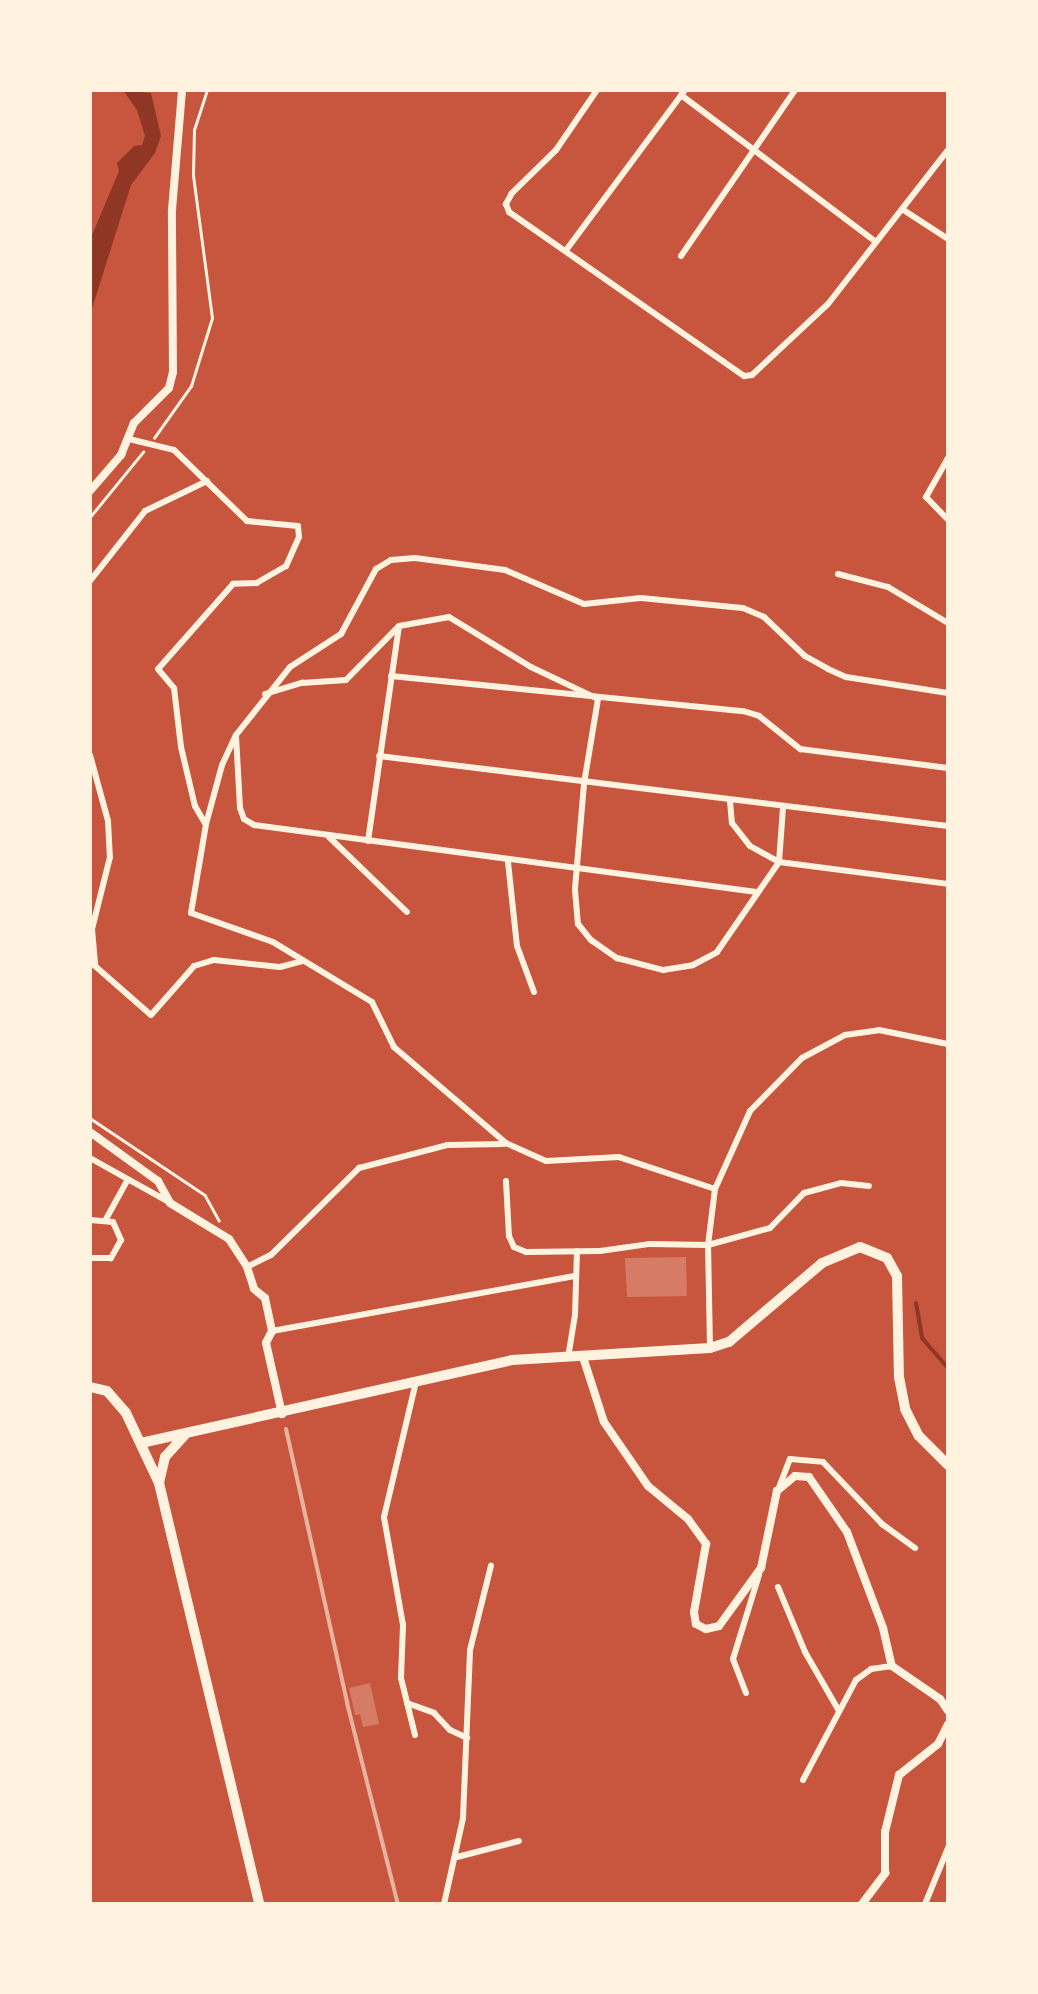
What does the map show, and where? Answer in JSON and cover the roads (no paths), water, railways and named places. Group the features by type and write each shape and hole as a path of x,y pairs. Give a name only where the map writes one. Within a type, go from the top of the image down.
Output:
{"main road":[{"path":"141,1443 512,1360 710,1348 728,1342 840,1252 860,1246 876,1250 897,1276 900,1378 905,1410 919,1436 948,1464"},
{"path":"90,1386 107,1391 118,1401 159,1484 260,1904"},
{"path":"159,1484 165,1457 186,1434"}],"street":[{"path":"90,492 128,439 134,423 170,388 174,372 172,210 182,90"},
{"path":"597,90 556,150 506,204 509,212 744,376 752,376 828,304 948,150"},
{"path":"680,256 795,90"},
{"path":"567,249 683,93 876,242"},
{"path":"902,209 948,239"},
{"path":"128,439 174,450 247,521 289,522 298,526 299,537 286,566 257,583 233,584 158,669 174,688 188,777 195,806 206,824"},
{"path":"948,458 926,497 930,506 948,520"},
{"path":"90,581 145,511 207,481"},
{"path":"715,1189 620,1157 546,1161 506,1144 394,1047 372,1002 274,942 192,913 206,824 222,765 236,735 264,694 290,667 341,634 376,569 391,560 415,558 505,570 584,604 640,598 742,608 764,617 805,656 828,670 846,677 948,693"},
{"path":"838,574 888,588 948,623"},
{"path":"264,694 302,684 346,680 398,626 449,617 531,668 598,700"},
{"path":"368,840 398,626"},
{"path":"391,676 758,716 800,749 948,768"},
{"path":"598,700 584,784 577,871 578,924 590,940 617,958 663,970 693,965 717,952 779,862 783,807"},
{"path":"236,735 244,819 254,825 508,862 757,892"},
{"path":"90,756 108,821 110,858 92,929 91,951 96,966 119,989 151,1016 194,966 214,960 280,966 303,961"},
{"path":"378,756 948,826"},
{"path":"730,801 732,823 750,846 779,862 948,884"},
{"path":"328,836 407,912"},
{"path":"508,862 517,946 534,992"},
{"path":"710,1348 708,1245 715,1189 750,1111 802,1058 823,1044 879,1030 948,1044"},
{"path":"90,1132 158,1181 170,1203"},
{"path":"247,1267 271,1255 359,1168 447,1145 506,1144"},
{"path":"90,1158 229,1239 247,1267 254,1290 265,1298 272,1331 266,1343 282,1414"},
{"path":"506,1181 508,1236 514,1248 526,1252 649,1244 708,1245 770,1228 804,1193 841,1183 869,1186"},
{"path":"106,1219 127,1182"},
{"path":"90,1220 106,1219 120,1233 120,1247 104,1260 90,1258"},
{"path":"568,1358 577,1251"},
{"path":"272,1331 576,1276"},
{"path":"583,1357 604,1422 648,1486 688,1519 706,1544 696,1624 706,1629 719,1626 761,1568"},
{"path":"416,1382 384,1517 403,1625 401,1678 416,1735"},
{"path":"746,1692 733,1659 790,1459 823,1462 882,1524 915,1548"},
{"path":"778,1491 795,1476 810,1476 847,1532 883,1628 892,1666"},
{"path":"444,1904 456,1858 470,1650 492,1566"},
{"path":"778,1587 805,1652 839,1712"},
{"path":"804,1780 856,1680 872,1668 892,1666 940,1700 948,1711"},
{"path":"407,1702 434,1713 450,1730 467,1738"},
{"path":"862,1904 884,1872 884,1832 899,1776 938,1744 948,1724"},
{"path":"456,1858 518,1841"},
{"path":"925,1904 948,1848"}],"waterway":[{"path":"916,1303 922,1338 948,1368"}],"railway":[{"path":"286,1429 347,1703 398,1904"}]}
